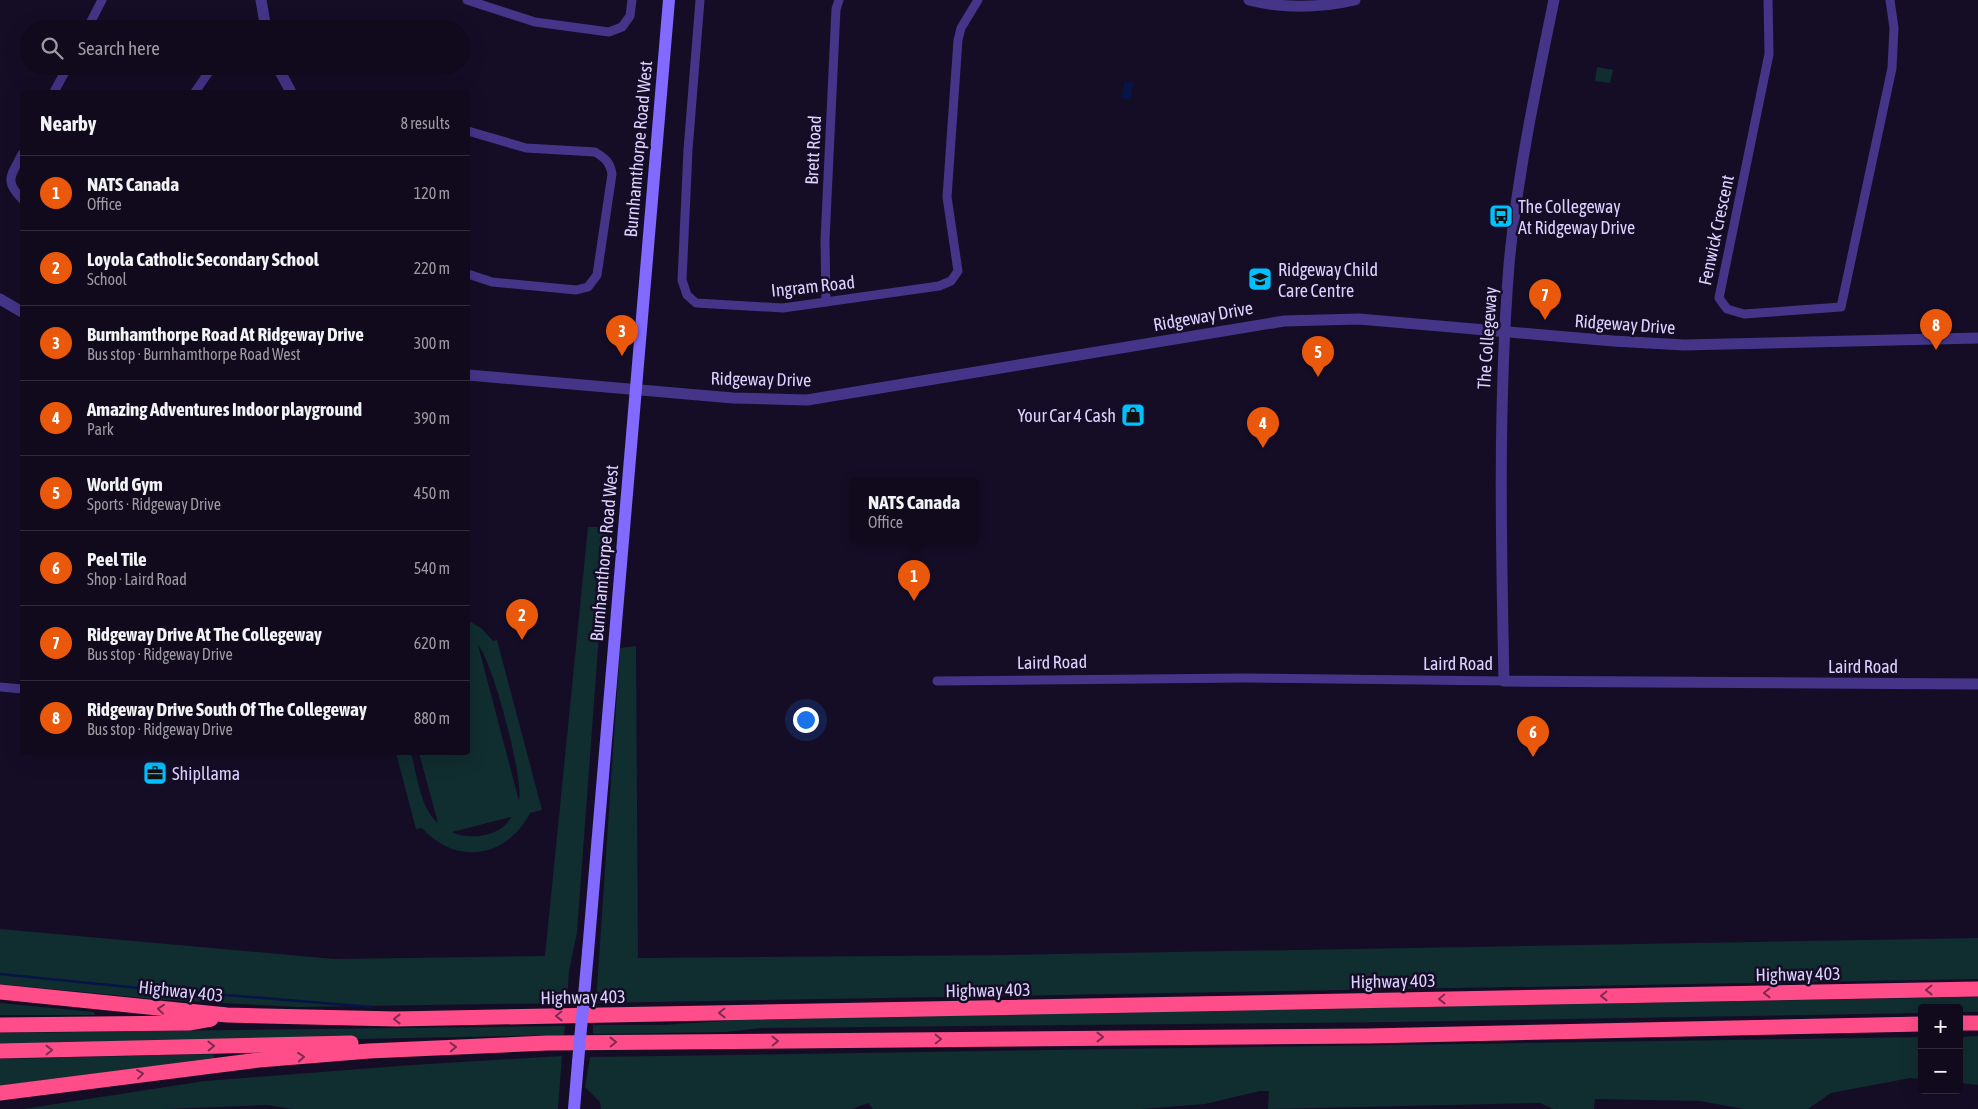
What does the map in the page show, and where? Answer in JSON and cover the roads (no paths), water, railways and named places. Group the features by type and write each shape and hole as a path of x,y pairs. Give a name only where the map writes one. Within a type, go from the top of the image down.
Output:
{"highway":[{"name":"Highway 403","path":"0,992 227,1015 396,1019 1978,989"},
{"path":"0,1025 189,1023 227,1015"},
{"path":"1963,1023 1978,1023"},
{"path":"0,1093 259,1060 369,1051 547,1043 1378,1036 1918,1024"},
{"path":"0,1050 354,1043 369,1051"},
{"path":"0,1103 54,1093 91,1080"}],"main road":[{"name":"Burnhamthorpe Road West","path":"574,1109 669,0"}],"street":[{"path":"92,20 102,0"},
{"path":"261,0 264,20"},
{"path":"467,0 535,22 609,32 622,27 630,16 632,0"},
{"name":"Ingram Road","path":"700,0 688,150 682,280 687,295 696,303 768,308 939,286 952,281 958,271 947,197 958,40 962,28 978,0"},
{"name":"Brett Road","path":"826,302 824,240 838,0"},
{"path":"1249,0 1296,7 1328,5 1356,0"},
{"name":"The Collegeway","path":"1504,681 1500,409 1514,226 1533,99 1554,0"},
{"name":"Fenwick Crescent","path":"1768,0 1769,54 1719,298 1728,309 1744,314 1841,307 1892,68 1894,28 1890,0"},
{"path":"55,90 63,75"},
{"path":"196,90 207,75"},
{"path":"282,75 290,90"},
{"path":"470,132 526,148 595,152 610,164 612,174 597,275 588,287 576,290 492,282 470,275"},
{"path":"20,158 10,180 20,197"},
{"path":"0,299 20,311"},
{"name":"Ridgeway Drive","path":"470,375 635,391 733,398 807,400 1284,321 1359,319 1684,345 1978,338"},
{"name":"Laird Road","path":"937,681 1186,678 1978,684"},
{"path":"0,687 20,689"}],"waterway":[{"path":"0,974 129,987 371,1007"}],"place":[{"name":"The Collegeway At Ridgeway Drive","path":"1501,216"},
{"name":"Ridgeway Child Care Centre","path":"1260,279"},
{"name":"Ridgeway Drive At The Collegeway","path":"1545,320"},
{"name":"Ridgeway Drive South Of The Collegeway","path":"1936,350"},
{"name":"Burnhamthorpe Road At Ridgeway Drive","path":"622,356"},
{"name":"World Gym","path":"1318,377"},
{"name":"Your Car 4 Cash","path":"1133,415"},
{"name":"Amazing Adventures Indoor playground","path":"1263,448"},
{"name":"NATS Canada","path":"914,601"},
{"name":"Loyola Catholic Secondary School","path":"522,640"},
{"name":"Peel Tile","path":"1533,757"},
{"name":"Shipllama","path":"155,773"}]}
